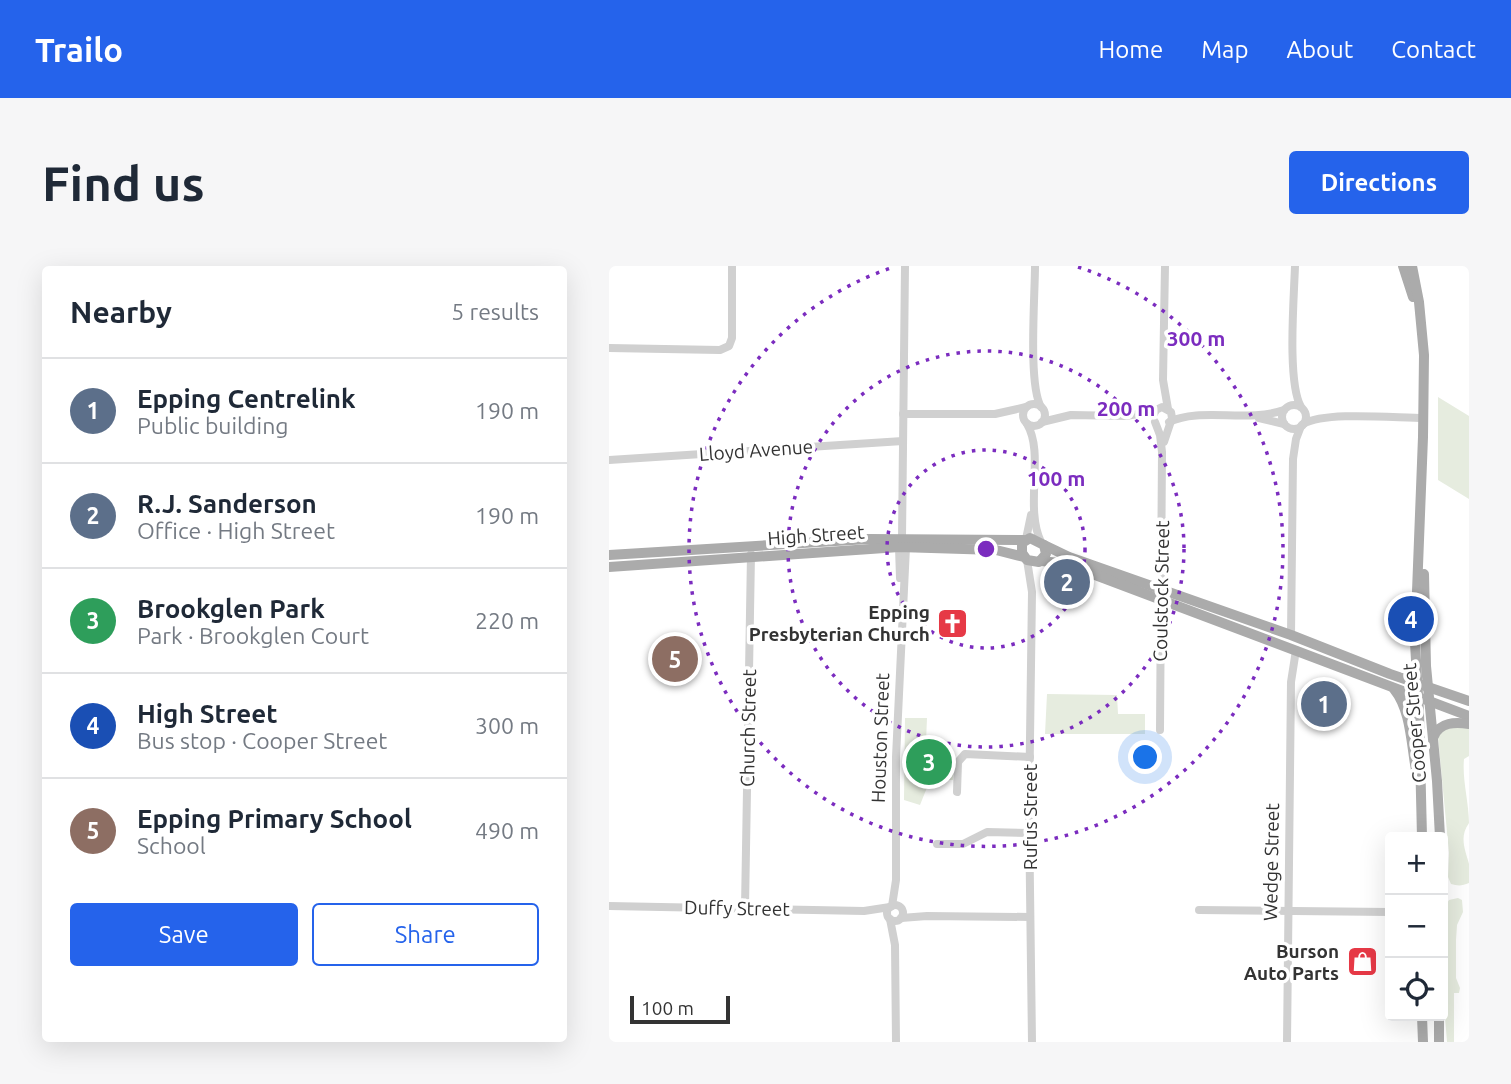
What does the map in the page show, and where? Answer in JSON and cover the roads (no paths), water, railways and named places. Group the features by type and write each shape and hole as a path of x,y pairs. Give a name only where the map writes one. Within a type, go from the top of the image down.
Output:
{"main road":[{"name":"Cooper Street","path":"1403,266 1423,331"},
{"name":"Cooper Street","path":"1412,266 1423,331 1424,418 1415,643 1422,832"},
{"name":"Cooper Street","path":"1423,437 1428,687 1440,832"},
{"path":"1469,701 1291,635 1161,595 1066,564 1025,559 1021,548 1025,540 1033,539 1161,595 1469,716"},
{"name":"High Street","path":"609,555 751,552 1025,540"},
{"name":"High Street","path":"903,544 996,550 1025,559"},
{"path":"1041,562 1046,554 1042,544"},
{"name":"High Street","path":"609,567 751,552"},
{"name":"Wedge Street","path":"1291,635 1293,648"},
{"path":"1392,687 1399,695 1404,708 1422,799"},
{"path":"1433,737 1437,730 1446,724 1469,724"},
{"path":"1422,1021 1423,1042"},
{"path":"1439,1042 1440,1021"}],"street":[{"path":"609,348 720,350 729,346 732,338 732,266"},
{"name":"Houston Street","path":"896,1042 896,757 903,544 905,266"},
{"path":"1033,453 1045,415 1036,398 1034,374 1035,266"},
{"name":"Coulstock Street","path":"1165,266 1163,380 1168,410"},
{"path":"1295,266 1294,375 1297,400 1305,417 1302,425"},
{"path":"1034,374 1023,413 1031,432 1034,522 1042,544"},
{"path":"1285,425 1282,417 1294,375"},
{"name":"Coulstock Street","path":"1160,730 1162,452 1155,416 1163,380"},
{"path":"903,414 995,414 1034,404 1071,415 1155,416"},
{"path":"1253,417 1294,405 1332,418"},
{"path":"1155,416 1162,407 1198,416 1253,417 1294,429 1314,420 1332,418 1424,418"},
{"path":"1168,410 1172,418 1169,423"},
{"path":"995,414 1034,426 1071,415"},
{"path":"1155,416 1160,425 1198,416"},
{"name":"Coulstock Street","path":"1162,452 1169,423"},
{"name":"Wedge Street","path":"1285,425 1293,458"},
{"name":"Wedge Street","path":"1291,635 1293,458 1296,439 1302,425"},
{"name":"Lloyd Avenue","path":"609,460 903,441"},
{"path":"1025,540 1033,505"},
{"name":"Church Street","path":"745,908 751,552"},
{"name":"Rufus Street","path":"1025,559 1032,592 1032,1042"},
{"name":"Rufus Street","path":"1032,592 1041,562"},
{"name":"Wedge Street","path":"1287,1042 1293,648"},
{"path":"957,792 958,762 965,754 1030,757"},
{"path":"937,845 963,844 987,832 1030,833"},
{"name":"Duffy Street","path":"609,906 898,911 927,916 1030,917"},
{"path":"1199,910 1385,912"},
{"name":"Duffy Street","path":"864,911 896,921 898,911"},
{"name":"Houston Street","path":"890,918 895,945"}],"place":[{"name":"R.J. Sanderson","path":"1067,582"},
{"name":"High Street","path":"1411,619"},
{"name":"Epping Presbyterian Church","path":"953,623"},
{"name":"Epping Primary School","path":"675,659"},
{"name":"Epping Centrelink","path":"1324,704"},
{"name":"Brookglen Park","path":"929,762"},
{"name":"Burson Auto Parts","path":"1362,962"}]}
